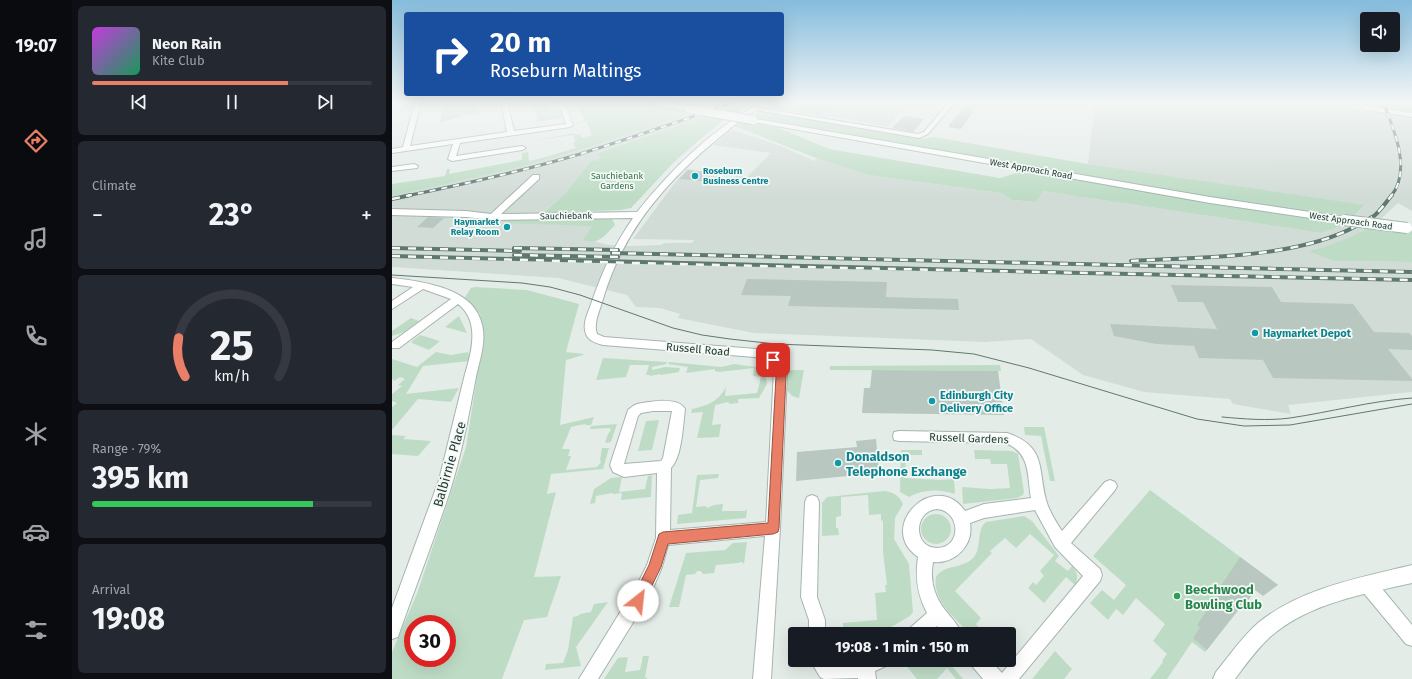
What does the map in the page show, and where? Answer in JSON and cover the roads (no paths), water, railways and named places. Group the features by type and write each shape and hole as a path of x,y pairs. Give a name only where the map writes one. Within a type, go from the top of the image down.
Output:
{"street":[{"path":"406,149 410,134"},
{"path":"392,151 511,134"},
{"name":"Russell Road","path":"719,134 673,174 638,215 619,246 601,288 590,328 591,335 597,339 756,353 767,357 776,364 781,376 773,528 762,679"},
{"name":"West Approach Road","path":"831,134 1210,200 1409,229"},
{"path":"907,134 919,136 924,134"},
{"path":"457,141 452,159 522,148"},
{"path":"392,169 414,166"},
{"path":"493,217 536,177"},
{"name":"Sauchiebank","path":"392,212 466,214 493,217 638,215"},
{"name":"Balbirnie Place","path":"392,281 421,286 458,299 470,309 476,321 476,357 470,374 458,437 442,493 392,631"},
{"path":"392,306 421,286"},
{"path":"395,345 458,299"},
{"path":"588,679 644,589 654,567 663,538 664,466 669,461 671,454 679,409 678,407 671,406 637,409 632,414 617,465 618,468 624,471 664,466"},
{"name":"Russell Gardens","path":"900,436 1007,438 1023,445 1032,456 1039,503 1061,543 1094,575 1008,679"},
{"path":"1061,543 1110,486"},
{"path":"812,502 809,597 817,620 817,627"},
{"path":"961,519 984,511 1039,503"},
{"path":"928,504 943,504 953,510 961,519 963,533 957,546 943,554 927,552 918,547 911,535 911,521 918,510 928,504"},
{"path":"663,538 773,528"},
{"path":"927,552 924,578 928,599 937,615 948,627"},
{"path":"1224,679 1237,660 1264,630 1290,612 1331,595 1412,574"},
{"path":"1368,585 1412,638"},
{"path":"924,627 937,615"},
{"path":"822,667 826,671 840,674 871,669"},
{"path":"984,667 995,679"}],"tram line":[{"path":"392,275 522,283 550,287 580,295 673,328 702,335 730,339 776,344 932,350 974,354 1029,368 1197,419 1244,426 1290,425 1412,404"},
{"path":"1222,417 1281,419 1396,399 1412,398"}],"railway":[{"path":"406,196 537,166 643,134"},
{"path":"1391,196 1397,186 1401,162 1395,134"},
{"path":"392,199 411,195"},
{"path":"1131,261 1217,257 1278,250 1307,244 1334,236 1374,216 1392,195"},
{"path":"392,248 520,251"},
{"path":"514,248 618,250"},
{"path":"612,253 1412,272"},
{"path":"514,255 618,257"},
{"path":"392,256 1412,280"}],"place":[{"name":"Roseburn Business Centre","path":"695,176"},
{"name":"Haymarket Relay Room","path":"507,227"},
{"name":"Haymarket Depot","path":"1255,333"},
{"name":"Edinburgh City Delivery Office","path":"932,401"},
{"name":"Donaldson Telephone Exchange","path":"838,463"},
{"name":"Beechwood Bowling Club","path":"1177,596"}],"park label":[{"name":"Sauchiebank Gardens","path":"617,182"}]}
